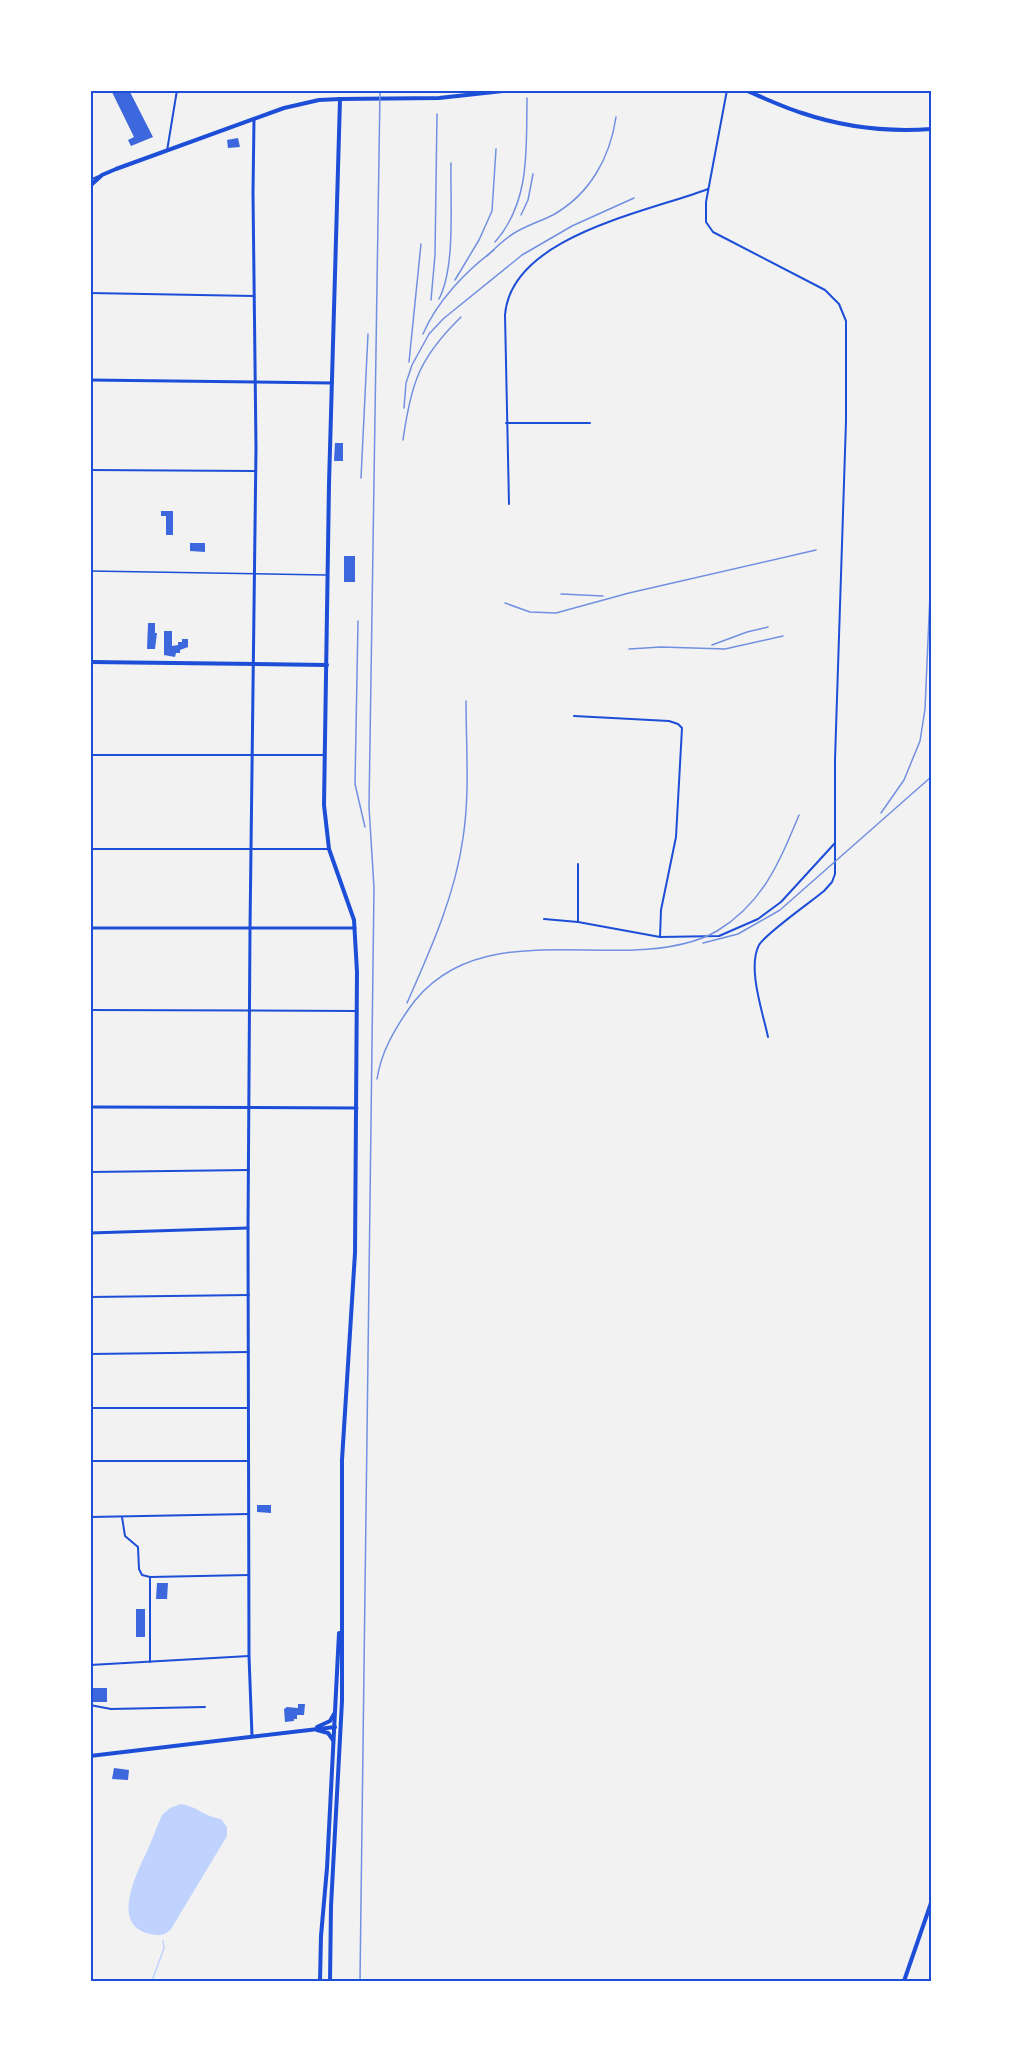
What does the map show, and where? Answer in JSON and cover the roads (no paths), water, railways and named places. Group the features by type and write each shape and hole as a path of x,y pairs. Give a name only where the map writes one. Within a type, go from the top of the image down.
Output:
{"main road":[{"path":"90,186 102,175 254,119 312,101 439,98 513,90"},
{"path":"746,90 800,112 834,122 886,129 931,129"},
{"path":"330,1981 341,1615 342,1460 355,1253 357,1108 355,928 352,911 329,849 324,812 340,99"},
{"path":"90,662 327,665"},
{"path":"320,1981 334,1747 338,1727 336,1706 341,1615"},
{"path":"308,1730 330,1721 336,1706"},
{"path":"90,1756 338,1727"},
{"path":"308,1730 328,1733 332,1737 334,1747"},
{"path":"904,1981 931,1903"}],"street":[{"path":"167,151 177,90"},
{"path":"727,90 708,189 705,217 708,226 713,232 825,290 839,304 845,316 846,333 846,420 835,760 835,874 830,885 764,939 758,948 756,980 768,1038"},
{"path":"252,1736 249,1656 249,929 255,471 254,119"},
{"path":"90,180 102,175"},
{"path":"509,504 506,309 511,289 543,255 576,236 598,226 708,189"},
{"path":"90,293 254,296"},
{"path":"90,380 332,383"},
{"path":"506,423 590,423"},
{"path":"90,470 255,471"},
{"path":"90,571 328,575"},
{"path":"574,717 669,721 682,728 676,837 661,910 660,937"},
{"path":"90,755 325,755"},
{"path":"544,919 578,922 660,937 719,936 758,919 792,892 835,843"},
{"path":"90,849 329,849"},
{"path":"578,864 578,922"},
{"path":"90,928 355,928"},
{"path":"90,1010 357,1011"},
{"path":"90,1107 357,1108"},
{"path":"90,1172 249,1170"},
{"path":"90,1233 249,1228"},
{"path":"90,1297 249,1295"},
{"path":"90,1354 249,1352"},
{"path":"90,1408 249,1408"},
{"path":"90,1461 249,1461"},
{"path":"90,1517 249,1514"},
{"path":"122,1517 126,1536 138,1547 140,1572 150,1577 249,1575"},
{"path":"150,1577 150,1662"},
{"path":"90,1665 249,1656"},
{"path":"90,1705 119,1710 205,1707"}],"water":[{"path":"181,1804 221,1819 227,1827 227,1836 171,1929 161,1935 150,1934 138,1929 131,1920 129,1909 133,1883 162,1815 170,1808"}],"waterway":[{"path":"152,1981 164,1948 163,1941"}],"railway":[{"path":"360,1981 374,888 369,807 380,90"},
{"path":"495,242 507,226 521,192 526,155 527,98"},
{"path":"431,300 435,255 437,114"},
{"path":"487,256 512,234 553,215 578,197 588,186 603,160 609,147 616,117"},
{"path":"455,280 479,240 492,211 496,149"},
{"path":"439,299 448,269 450,251 451,163"},
{"path":"521,215 528,200 533,174"},
{"path":"404,408 406,383 412,365 429,334 443,319 522,255 572,226 634,198"},
{"path":"409,362 421,244"},
{"path":"423,334 444,298 473,267 494,250"},
{"path":"403,440 410,402 419,372 435,346 461,317"},
{"path":"361,478 368,334"},
{"path":"505,603 530,612 556,613 629,593 816,550"},
{"path":"881,813 904,780 920,741 925,709 931,571"},
{"path":"561,594 603,596"},
{"path":"358,621 355,784 365,827"},
{"path":"712,645 768,627"},
{"path":"629,649 661,647 725,649 783,636"},
{"path":"407,1003 441,923 459,860 466,804 466,701"},
{"path":"703,943 738,934 780,910 931,777"},
{"path":"377,1079 388,1043 408,1010 429,985 454,969 481,958 510,952 634,950 666,947 698,940 717,931 733,920 758,895 776,865 799,815"}]}
